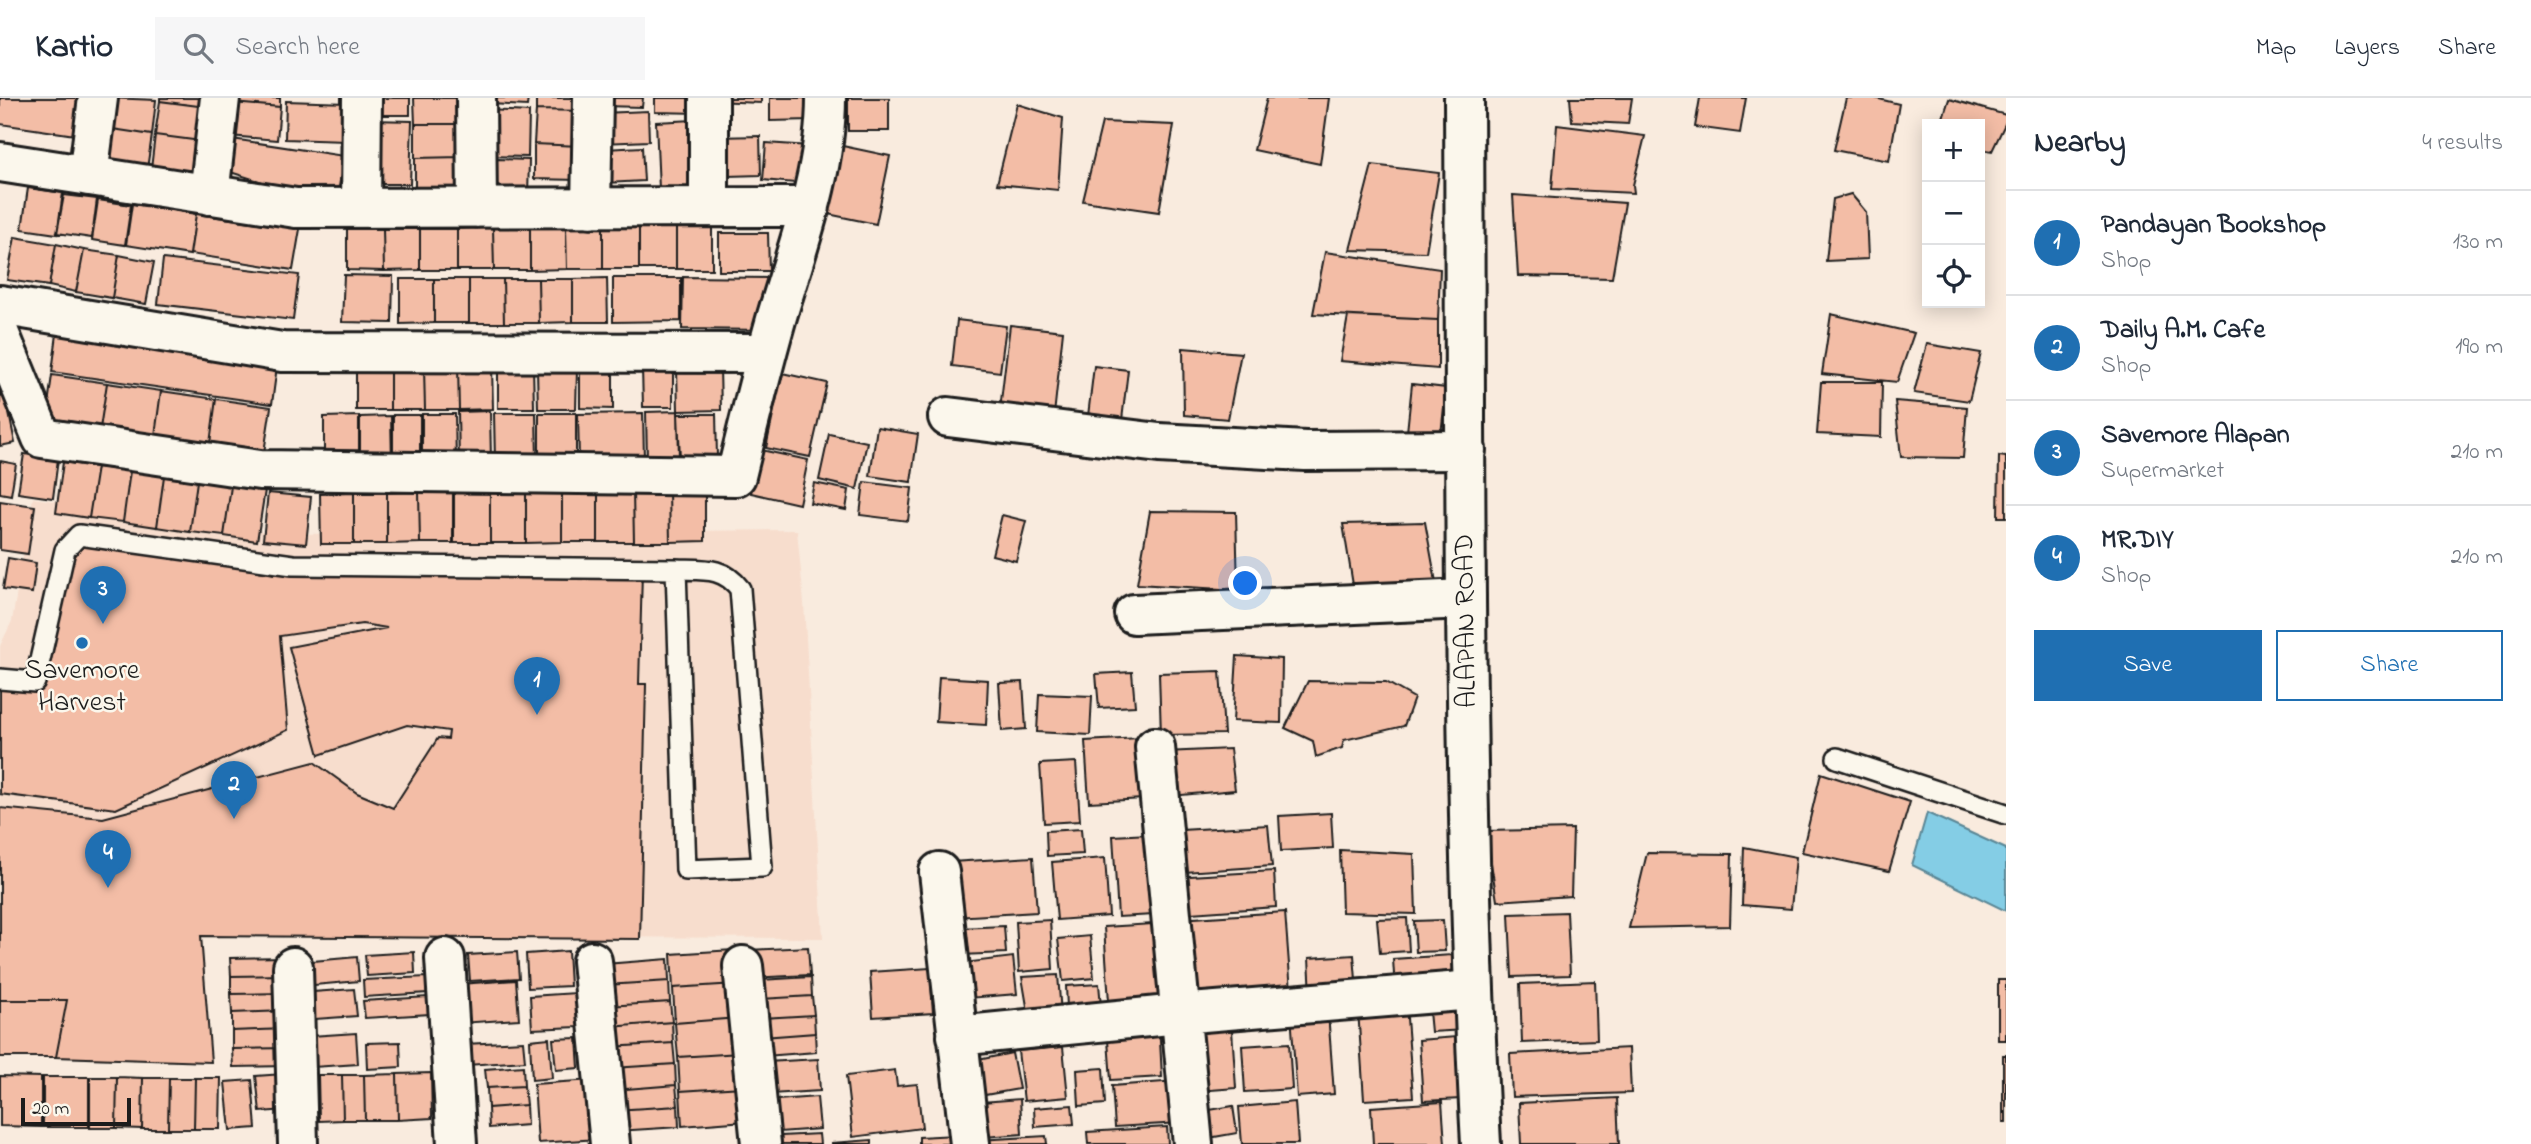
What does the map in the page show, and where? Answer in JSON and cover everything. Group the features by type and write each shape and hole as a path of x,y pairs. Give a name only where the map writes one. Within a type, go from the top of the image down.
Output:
{"street":[{"path":"88,176 98,98"},
{"path":"209,195 220,98"},
{"path":"361,208 362,98"},
{"path":"476,98 477,208"},
{"path":"591,208 593,98"},
{"path":"709,98 709,207"},
{"path":"0,335 42,438 260,470 736,476 766,353 810,207 826,126 826,98"},
{"name":"ALAPAN ROAD","path":"1464,98 1466,599 1473,990 1481,1144"},
{"path":"0,162 296,208 810,207"},
{"path":"0,305 282,352 766,353"},
{"path":"948,417 1173,443 1304,452 1466,450"},
{"path":"1134,614 1466,599"},
{"path":"1155,747 1193,1144"},
{"path":"939,872 970,1144"},
{"path":"445,958 457,1144"},
{"path":"592,961 610,1144"},
{"path":"743,966 761,1144"},
{"path":"293,967 299,1144"},
{"path":"957,1036 1179,1014 1473,990"}],"lane":[{"path":"0,679 35,682 65,550 79,535 293,565 676,569 713,570 731,577 740,589 762,867 686,870 676,569"},
{"path":"1837,758 2006,814"}],"shaded area":[{"path":"33,498 284,534 797,530 804,603 823,938 202,936 211,1062 56,1057 66,1000 0,1000 0,646 12,621"}],"water":[{"path":"1927,813 2006,849 2006,911 1912,865"}],"building":[{"path":"0,98 88,98 82,136 0,124"},
{"path":"109,98 156,100 152,135 106,128"},
{"path":"160,98 207,98 206,107 160,101"},
{"path":"234,98 280,98 280,107 233,103"},
{"path":"372,98 410,98 410,115 372,115"},
{"path":"414,98 461,98 461,124 415,124"},
{"path":"491,98 528,98 527,106 491,104"},
{"path":"536,98 582,98 582,111 536,110"},
{"path":"603,98 643,98 642,107 603,106"},
{"path":"655,98 699,98 699,113 655,112"},
{"path":"714,98 761,98 761,103 714,101"},
{"path":"770,98 810,98 811,120 770,121"},
{"path":"848,98 889,98 889,131 848,131"},
{"path":"1267,98 1329,98 1320,164 1254,150"},
{"path":"1570,98 1632,98 1628,124 1572,121"},
{"path":"1700,98 1746,98 1740,133 1695,127"},
{"path":"1846,98 1875,98 1899,104 1889,161 1834,150"},
{"path":"1949,99 2006,115 2006,122 1992,151 1985,150 1985,119 1943,119"},
{"path":"160,101 206,107 201,141 155,135"},
{"path":"286,101 347,103 346,141 285,139"},
{"path":"233,103 280,107 277,140 230,136"},
{"path":"1017,104 1063,118 1058,190 997,184"},
{"path":"487,110 529,112 528,157 485,156"},
{"path":"536,110 582,111 580,146 534,144"},
{"path":"648,111 649,141 603,143 602,113"},
{"path":"371,120 412,121 410,184 370,184"},
{"path":"694,120 697,188 659,189 656,122"},
{"path":"1102,122 1174,125 1159,212 1083,201"},
{"path":"415,124 461,124 461,157 415,158"},
{"path":"1557,125 1645,136 1633,185 1634,193 1552,189"},
{"path":"106,128 152,135 147,169 101,162"},
{"path":"155,135 201,141 197,175 151,169"},
{"path":"760,136 761,175 727,176 717,137"},
{"path":"232,139 344,156 339,187 282,188 227,171"},
{"path":"766,143 809,146 806,184 763,180"},
{"path":"534,144 580,146 579,180 534,179"},
{"path":"838,145 890,156 876,224 823,213"},
{"path":"642,147 644,181 606,183 605,149"},
{"path":"461,157 461,191 415,191 415,158"},
{"path":"496,159 529,160 528,195 495,193"},
{"path":"1372,165 1439,173 1426,252 1350,250"},
{"path":"28,188 63,193 57,234 22,229"},
{"path":"1851,194 1866,212 1868,259 1826,261 1833,199"},
{"path":"64,195 97,199 92,238 57,233"},
{"path":"1513,195 1625,203 1612,278 1518,276"},
{"path":"98,200 131,205 125,245 92,240"},
{"path":"132,204 196,214 190,255 126,245"},
{"path":"196,214 300,229 293,270 190,254"},
{"path":"676,227 712,227 712,269 676,269"},
{"path":"676,227 676,269 639,269 639,228"},
{"path":"493,228 494,270 457,270 457,229"},
{"path":"493,228 530,228 530,270 494,270"},
{"path":"530,228 566,228 567,269 530,270"},
{"path":"566,228 603,228 603,269 567,269"},
{"path":"603,228 639,228 639,269 603,269"},
{"path":"347,229 383,229 384,271 347,270"},
{"path":"383,229 420,229 420,270 384,271"},
{"path":"420,229 457,229 457,270 420,270"},
{"path":"719,233 768,233 769,271 719,271"},
{"path":"15,237 56,244 49,286 7,280"},
{"path":"56,244 84,250 76,292 49,286"},
{"path":"84,250 119,255 112,298 76,292"},
{"path":"1325,252 1440,269 1438,320 1313,314"},
{"path":"119,255 154,262 146,304 112,298"},
{"path":"163,259 299,275 293,320 158,304"},
{"path":"344,275 393,276 392,323 342,322"},
{"path":"683,277 769,278 769,330 682,329"},
{"path":"607,278 608,322 573,322 573,279"},
{"path":"613,278 681,278 681,321 613,322"},
{"path":"400,279 434,279 434,323 400,324"},
{"path":"434,279 469,279 469,323 434,323"},
{"path":"469,279 503,279 504,323 469,323"},
{"path":"503,279 538,279 539,323 504,323"},
{"path":"538,279 573,279 573,322 539,323"},
{"path":"1831,314 1914,333 1897,382 1822,374"},
{"path":"1348,316 1438,320 1438,369 1340,361"},
{"path":"957,320 1006,326 1000,372 952,366"},
{"path":"1010,325 1063,331 1053,424 999,418"},
{"path":"57,334 277,366 272,404 52,372"},
{"path":"1927,344 1981,353 1969,401 1914,393"},
{"path":"1183,348 1241,353 1228,419 1184,415"},
{"path":"492,366 493,409 459,410 458,367"},
{"path":"498,366 533,366 534,408 498,408"},
{"path":"1094,366 1128,370 1122,420 1088,416"},
{"path":"424,367 458,367 459,410 425,410"},
{"path":"424,367 425,410 390,410 390,368"},
{"path":"580,367 613,367 613,409 580,408"},
{"path":"642,367 673,367 673,407 643,407"},
{"path":"720,367 721,410 678,411 677,369"},
{"path":"0,368 15,443 0,446"},
{"path":"356,368 390,368 390,410 356,410"},
{"path":"537,369 577,369 576,409 538,409"},
{"path":"782,373 827,383 810,457 766,448"},
{"path":"52,375 107,383 99,435 45,427"},
{"path":"1821,382 1882,382 1881,437 1817,434"},
{"path":"107,383 161,391 154,443 99,435"},
{"path":"1412,384 1446,388 1441,435 1407,432"},
{"path":"161,391 216,399 209,451 154,443"},
{"path":"216,399 271,407 263,459 209,451"},
{"path":"1895,401 1967,407 1963,458 1901,457"},
{"path":"490,411 491,462 459,462 458,412"},
{"path":"678,411 679,459 647,460 646,412"},
{"path":"494,413 536,413 537,461 495,461"},
{"path":"539,413 576,413 576,461 539,461"},
{"path":"643,413 644,460 579,460 578,414"},
{"path":"422,414 455,414 456,462 422,462"},
{"path":"678,414 716,414 717,457 680,458"},
{"path":"393,415 420,415 420,463 393,463"},
{"path":"359,416 359,463 324,463 324,417"},
{"path":"391,416 392,463 360,463 360,417"},
{"path":"877,427 918,434 911,482 870,476"},
{"path":"829,434 867,442 857,489 819,480"},
{"path":"761,450 808,460 799,504 751,493"},
{"path":"24,454 58,459 53,498 18,493"},
{"path":"1999,456 2006,457 2006,517 1998,517"},
{"path":"0,461 16,464 11,495 0,493"},
{"path":"63,462 97,467 89,518 56,513"},
{"path":"97,467 130,471 123,522 89,518"},
{"path":"130,471 164,476 157,527 123,522"},
{"path":"164,476 197,481 190,532 157,527"},
{"path":"197,481 231,486 224,536 190,532"},
{"path":"864,482 912,488 908,521 860,515"},
{"path":"814,483 849,490 846,510 810,503"},
{"path":"231,486 265,490 257,541 224,536"},
{"path":"669,490 670,542 634,542 633,491"},
{"path":"669,490 705,490 705,541 670,542"},
{"path":"562,491 562,542 526,543 526,492"},
{"path":"562,491 598,491 598,542 562,542"},
{"path":"598,491 633,491 634,542 598,542"},
{"path":"419,492 420,543 387,544 387,493"},
{"path":"419,492 453,493 453,543 420,543"},
{"path":"454,492 490,492 490,543 454,543"},
{"path":"490,492 526,492 526,543 490,543"},
{"path":"268,493 311,497 306,544 263,540"},
{"path":"354,493 387,493 387,544 354,544"},
{"path":"354,493 354,544 321,544 320,494"},
{"path":"0,501 35,506 28,554 0,550"},
{"path":"1150,511 1236,512 1238,590 1137,584"},
{"path":"1002,515 1026,521 1016,561 992,555"},
{"path":"1425,522 1436,582 1353,585 1343,524"},
{"path":"91,542 274,574 642,572 639,684 646,684 640,939 201,936 211,1062 56,1057 67,1000 0,1000 0,808 103,818 314,762 357,793 393,808 438,738 448,739 449,731 407,725 319,755 289,647 387,628 362,624 280,636 288,730 116,809 0,794 0,688 36,687 72,560 80,549"},
{"path":"8,558 36,563 32,593 3,589"},
{"path":"1237,656 1282,659 1281,723 1233,721"},
{"path":"1220,671 1224,734 1161,735 1159,673"},
{"path":"1132,672 1135,706 1099,708 1096,674"},
{"path":"939,677 988,680 986,725 936,722"},
{"path":"1308,681 1386,682 1414,698 1404,726 1344,740 1342,748 1316,757 1313,741 1285,728"},
{"path":"1023,682 1026,729 1002,731 999,683"},
{"path":"1039,694 1092,696 1090,735 1037,732"},
{"path":"1140,738 1144,799 1089,802 1085,741"},
{"path":"1230,749 1235,790 1171,796 1165,752"},
{"path":"1076,762 1080,821 1044,823 1040,764"},
{"path":"1821,773 1910,802 1889,871 1802,852"},
{"path":"1331,813 1333,848 1281,851 1279,816"},
{"path":"1268,825 1272,866 1184,872 1181,830"},
{"path":"1081,829 1083,854 1047,856 1046,831"},
{"path":"1573,829 1571,896 1497,901 1486,831"},
{"path":"1149,834 1154,915 1118,917 1113,836"},
{"path":"1744,847 1796,857 1791,909 1742,905"},
{"path":"1340,850 1414,854 1416,914 1342,912"},
{"path":"1647,853 1732,854 1730,926 1629,928"},
{"path":"1033,857 1037,912 954,917 951,862"},
{"path":"1105,858 1109,916 1057,920 1052,862"},
{"path":"1274,871 1276,907 1176,914 1173,877"},
{"path":"1285,912 1291,991 1185,998 1179,919"},
{"path":"1567,912 1570,975 1512,977 1509,914"},
{"path":"1407,918 1409,951 1380,953 1377,919"},
{"path":"1050,920 1053,969 1019,972 1016,922"},
{"path":"1443,920 1445,951 1416,952 1414,921"},
{"path":"1153,924 1159,999 1109,1002 1104,927"},
{"path":"1004,926 1006,953 961,955 959,928"},
{"path":"1090,936 1094,978 1063,981 1058,939"},
{"path":"808,947 810,975 751,978 750,950"},
{"path":"733,950 736,984 673,988 671,954"},
{"path":"568,951 570,986 528,988 526,954"},
{"path":"414,952 415,973 367,976 365,955"},
{"path":"517,952 519,978 470,981 468,955"},
{"path":"1354,955 1357,992 1311,995 1309,958"},
{"path":"1452,955 1454,986 1395,990 1393,959"},
{"path":"284,957 284,975 231,976 230,958"},
{"path":"357,957 359,981 303,986 302,962"},
{"path":"1013,957 1017,994 968,998 963,963"},
{"path":"668,959 669,981 606,985 605,964"},
{"path":"930,968 933,1013 873,1017 870,972"},
{"path":"284,975 285,993 231,994 231,976"},
{"path":"1058,975 1061,1014 1029,1018 1022,977"},
{"path":"427,977 428,993 364,997 363,980"},
{"path":"811,977 812,996 761,999 760,980"},
{"path":"516,980 519,1019 461,1023 459,984"},
{"path":"1998,980 2006,980 2006,1040 1998,1040"},
{"path":"669,981 670,1002 608,1006 606,985"},
{"path":"1595,981 1597,1040 1522,1043 1520,984"},
{"path":"736,984 738,1018 675,1023 673,988"},
{"path":"1099,984 1101,1006 1067,1008 1066,986"},
{"path":"354,989 357,1016 301,1020 299,993"},
{"path":"285,993 285,1011 232,1013 231,994"},
{"path":"576,993 578,1027 532,1029 530,996"},
{"path":"812,996 814,1015 762,1018 761,999"},
{"path":"428,997 430,1014 365,1018 363,1001"},
{"path":"1463,999 1465,1030 1431,1032 1428,1001"},
{"path":"0,1000 67,1000 56,1057 0,1057"},
{"path":"670,1002 672,1022 610,1027 608,1006"},
{"path":"1406,1005 1413,1097 1364,1100 1358,1009"},
{"path":"285,1011 285,1029 232,1031 232,1013"},
{"path":"1328,1012 1334,1094 1297,1097 1291,1014"},
{"path":"814,1015 815,1033 763,1037 762,1018"},
{"path":"738,1018 740,1053 678,1057 675,1023"},
{"path":"672,1022 673,1043 611,1047 610,1027"},
{"path":"1159,1023 1162,1077 1111,1080 1107,1027"},
{"path":"285,1029 286,1048 232,1049 232,1031"},
{"path":"1232,1030 1236,1088 1198,1091 1194,1033"},
{"path":"356,1033 358,1064 313,1067 311,1036"},
{"path":"815,1033 816,1052 765,1056 763,1037"},
{"path":"1456,1037 1461,1099 1423,1101 1419,1040"},
{"path":"549,1038 552,1078 532,1080 530,1040"},
{"path":"577,1038 579,1068 556,1070 553,1039"},
{"path":"523,1041 525,1061 467,1065 465,1044"},
{"path":"400,1042 401,1067 367,1069 366,1043"},
{"path":"673,1043 675,1064 613,1068 611,1047"},
{"path":"1289,1043 1292,1089 1245,1092 1242,1046"},
{"path":"1063,1047 1068,1097 1024,1101 1018,1051"},
{"path":"286,1048 287,1066 233,1067 232,1049"},
{"path":"1629,1048 1631,1093 1512,1097 1510,1054"},
{"path":"740,1053 742,1087 680,1091 678,1057"},
{"path":"1012,1053 1019,1089 985,1095 978,1060"},
{"path":"2003,1055 2006,1055 2006,1122 2003,1122"},
{"path":"818,1059 820,1091 770,1094 767,1062"},
{"path":"675,1064 676,1085 614,1090 613,1068"},
{"path":"523,1066 524,1086 487,1088 485,1069"},
{"path":"1103,1068 1105,1104 1079,1106 1077,1070"},
{"path":"895,1070 897,1086 917,1084 922,1128 853,1137 846,1076"},
{"path":"431,1073 432,1118 398,1120 397,1074"},
{"path":"283,1074 287,1110 260,1112 256,1076"},
{"path":"397,1074 398,1120 365,1120 364,1075"},
{"path":"318,1075 342,1075 343,1120 319,1121"},
{"path":"342,1075 364,1075 365,1120 343,1120"},
{"path":"0,1076 41,1077 41,1127 0,1126"},
{"path":"43,1077 89,1077 89,1127 43,1127"},
{"path":"90,1077 117,1077 116,1128 90,1128"},
{"path":"117,1077 143,1078 142,1129 116,1128"},
{"path":"143,1078 169,1078 168,1129 142,1129"},
{"path":"169,1078 195,1078 194,1129 168,1129"},
{"path":"195,1078 221,1078 220,1129 194,1129"},
{"path":"252,1080 256,1128 230,1130 225,1082"},
{"path":"593,1080 598,1139 538,1143 534,1084"},
{"path":"1177,1081 1180,1123 1115,1127 1112,1086"},
{"path":"676,1085 678,1106 615,1110 614,1090"},
{"path":"524,1086 526,1105 488,1108 487,1088"},
{"path":"742,1087 745,1121 682,1126 680,1091"},
{"path":"817,1097 820,1129 779,1132 777,1100"},
{"path":"1617,1098 1619,1144 1521,1144 1519,1103"},
{"path":"1020,1099 1022,1134 984,1137 982,1102"},
{"path":"1295,1102 1298,1144 1242,1144 1239,1107"},
{"path":"1442,1102 1445,1144 1373,1144 1371,1107"},
{"path":"526,1105 527,1125 489,1128 488,1108"},
{"path":"1072,1105 1074,1124 1035,1127 1034,1108"},
{"path":"678,1106 679,1127 617,1131 615,1110"},
{"path":"1233,1106 1237,1133 1203,1139 1198,1112"},
{"path":"1167,1127 1168,1144 1088,1144 1087,1132"},
{"path":"819,1134 820,1144 782,1144 781,1136"},
{"path":"955,1135 955,1144 919,1144 919,1137"},
{"path":"1046,1136 1047,1144 979,1144 978,1140"},
{"path":"872,1140 872,1144 832,1144 832,1143"}],"place":[{"name":"Savemore Alapan","path":"103,624"},
{"name":"Savemore Harvest","path":"82,643"},
{"name":"Pandayan Bookshop","path":"537,715"},
{"name":"Daily A.M. Cafe","path":"234,819"},
{"name":"MR.DIY","path":"108,888"}]}
